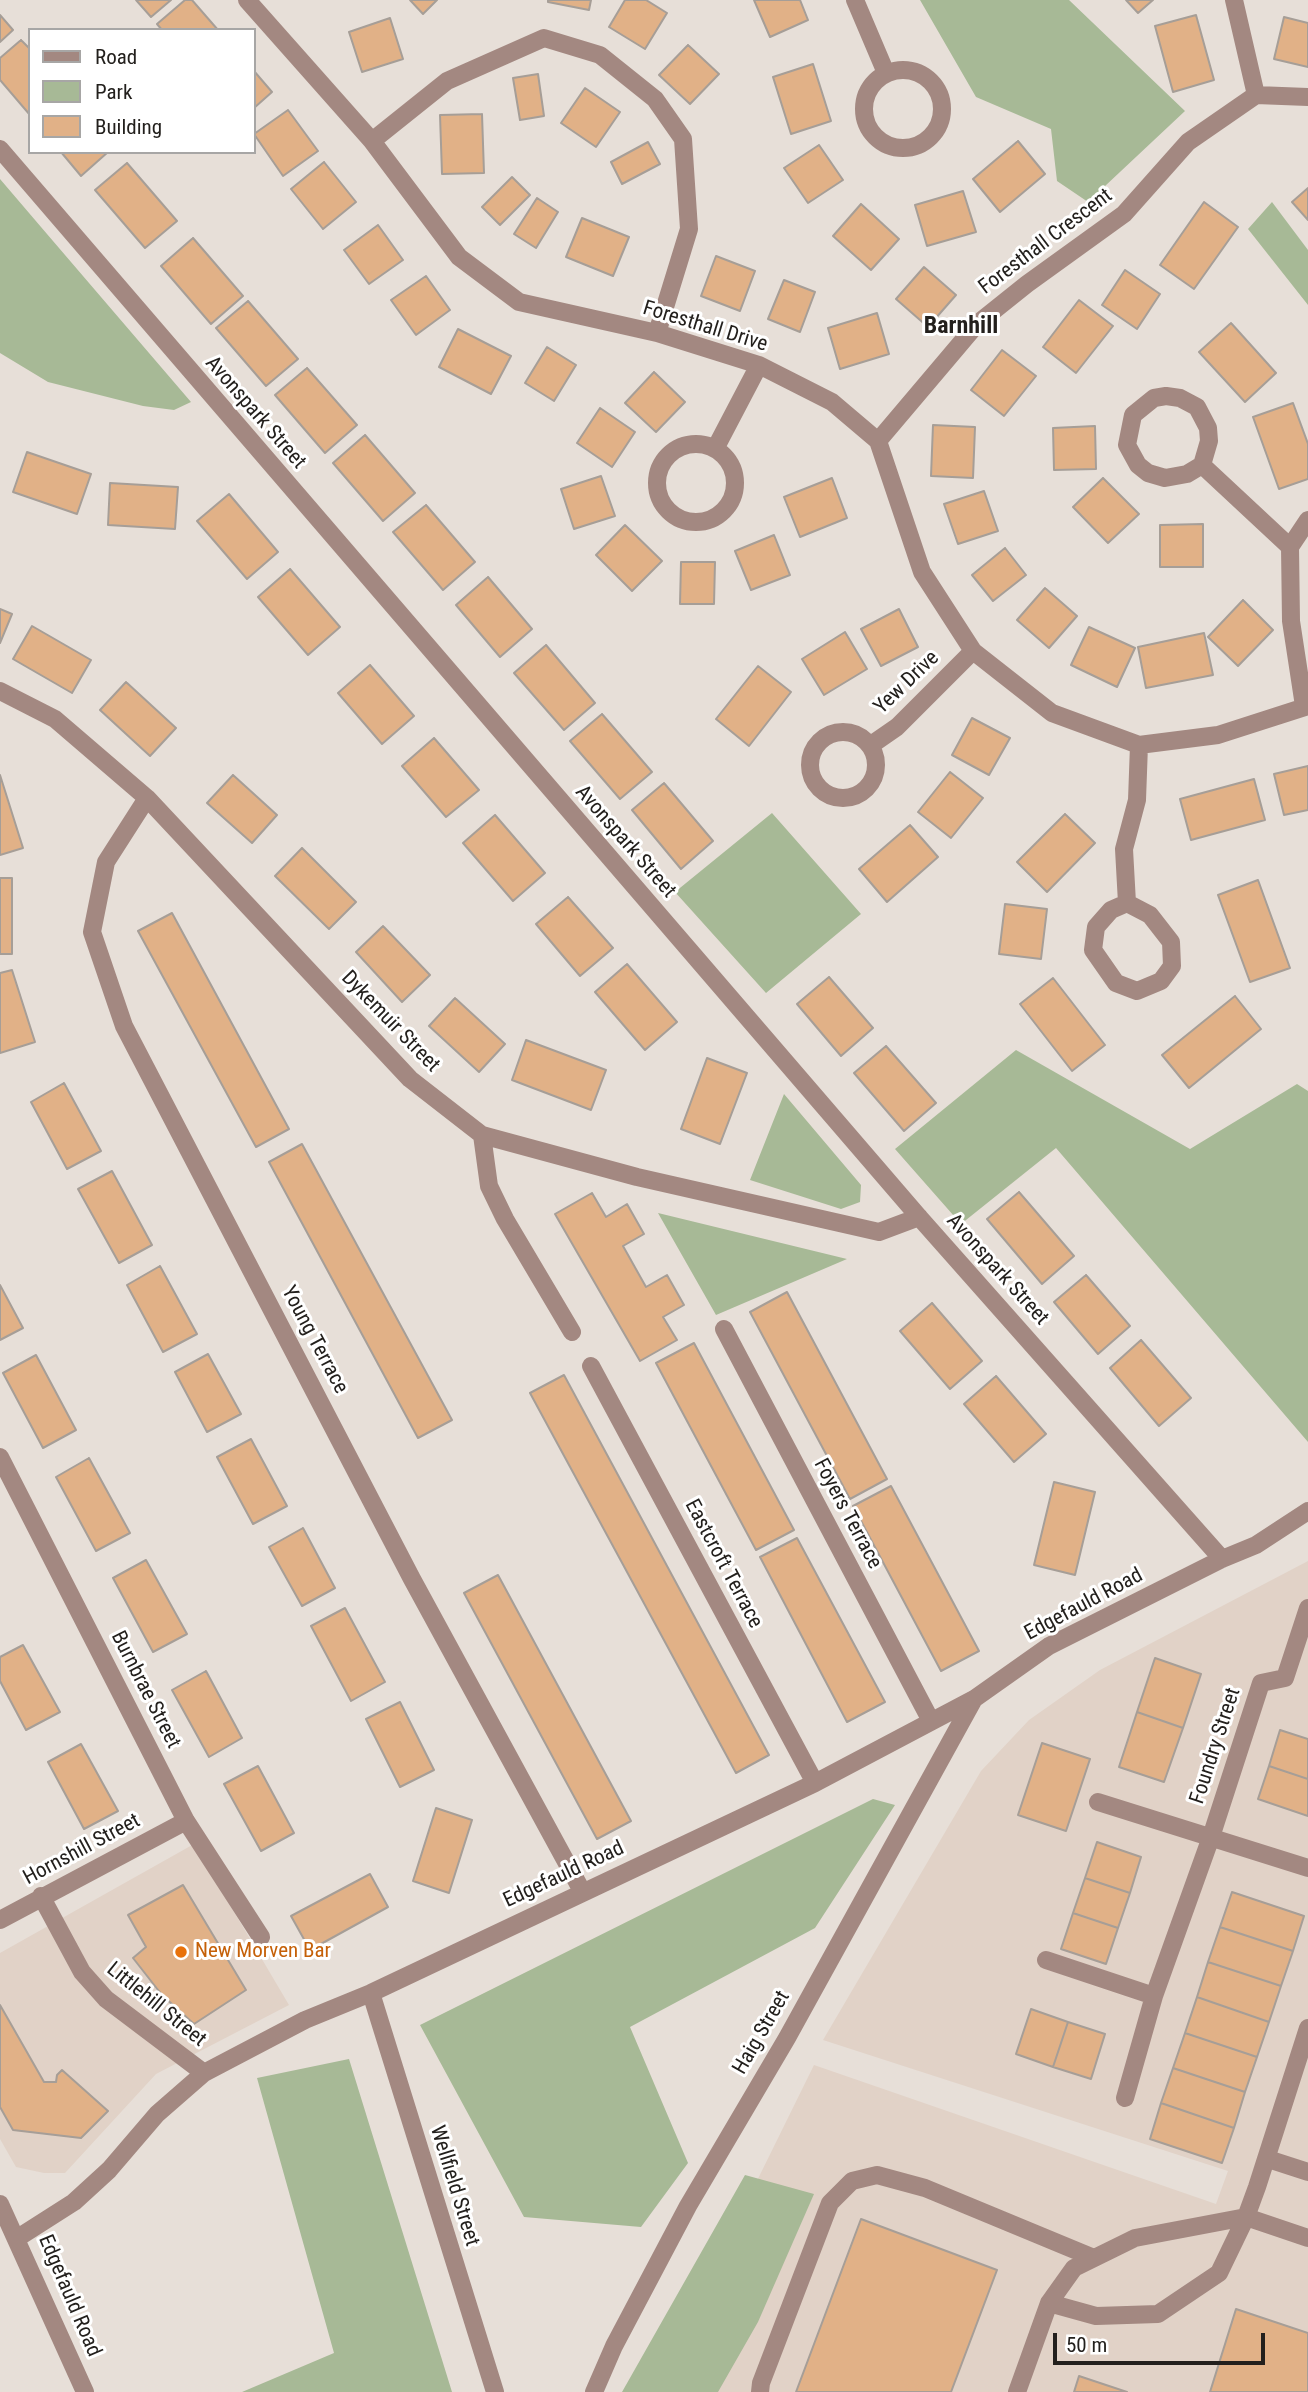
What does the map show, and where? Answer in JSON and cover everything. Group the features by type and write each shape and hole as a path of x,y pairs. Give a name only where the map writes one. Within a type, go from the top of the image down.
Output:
{"street":[{"name":"Foresthall Drive","path":"247,0 372,141 459,257 519,302 657,333 760,365 832,402 878,441"},
{"path":"855,0 886,73"},
{"path":"1234,0 1256,95 1308,97"},
{"path":"372,141 447,81 544,38 600,55 655,99 683,139 689,229 657,333"},
{"path":"911,69 932,81 943,100 943,115 931,139 901,149 882,143 871,132 864,108 867,91 886,73 911,69"},
{"name":"Foresthall Crescent","path":"878,441 977,324 1124,214 1188,142 1256,95"},
{"name":"Avonspark Street","path":"0,149 919,1217 1222,1559"},
{"path":"715,449 760,365"},
{"path":"1166,396 1180,398 1196,407 1208,428 1209,441 1202,465 1187,474 1165,478 1148,473 1133,459 1127,445 1133,415 1154,398 1166,396"},
{"path":"878,441 922,572 973,651 1052,713 1139,746 1217,735 1306,706 1291,621 1290,547 1308,520"},
{"path":"703,444 715,449 732,469 735,484 729,503 712,519 694,522 676,517 661,501 656,480 662,463 669,453 684,445 703,444"},
{"path":"1202,465 1290,547"},
{"name":"Yew Drive","path":"871,745 897,727 973,651"},
{"name":"Dykemuir Street","path":"0,691 55,719 147,798 410,1079 482,1135 637,1177 879,1233 919,1217"},
{"path":"1126,903 1124,849 1137,800 1139,746"},
{"name":"Young Terrace","path":"147,798 106,862 92,932 124,1026 412,1579 582,1891"},
{"path":"1126,903 1150,915 1171,943 1172,966 1161,981 1137,991 1116,983 1093,950 1096,927 1111,910 1126,903"},
{"path":"482,1135 489,1186 505,1219 572,1332"},
{"name":"Foyers Terrace","path":"723,1329 931,1721"},
{"name":"Eastcroft Terrace","path":"591,1366 815,1783"},
{"name":"Burnbrae Street","path":"0,1457 186,1821 261,1937"},
{"name":"Edgefauld Road","path":"85,2392 16,2239 74,2202 109,2169 157,2114 204,2073 304,2020 371,1993 815,1783 974,1699 1049,1646 1222,1559 1256,1545 1308,1511"},
{"name":"Foundry Street","path":"1125,2098 1154,1996 1211,1838 1261,1683 1285,1678 1308,1608"},
{"name":"Haig Street","path":"594,2392 614,2346 688,2206 786,2038 974,1699"},
{"name":"Foundry Street","path":"1098,1802 1308,1868"},
{"name":"Hornshill Street","path":"0,1920 186,1821"},
{"name":"Littlehill Street","path":"41,1896 82,1972 106,1999 204,2073"},
{"path":"1046,1960 1154,1996"},
{"name":"Wellfield Street","path":"371,1993 495,2392"},
{"path":"1049,2303 1096,2316 1158,2314 1219,2273 1246,2217 1268,2159 1308,2028"},
{"path":"1268,2159 1308,2172"},
{"path":"760,2392 761,2383 830,2203 852,2181 877,2175 925,2188 1094,2258"},
{"path":"0,2204 16,2239"},
{"path":"1017,2392 1049,2303 1074,2268 1135,2238 1246,2217 1308,2238"}],"shaded area":[{"path":"1308,1561 1308,2392 653,2392 814,2065 1216,2204 1228,2171 823,2040 981,1771 1029,1720 1100,1670"},
{"path":"194,1844 289,2005 156,2074 65,2173 44,2173 16,2167 0,2139 0,1953"}],"green space":[{"path":"920,0 1069,0 1185,111 1088,202 1057,181 1051,129 976,97"},
{"path":"0,179 191,402 174,410 143,406 48,382 0,353"},
{"path":"1272,202 1308,250 1308,305 1248,229"},
{"path":"772,813 861,914 766,993 675,892"},
{"path":"1016,1050 1190,1149 1297,1084 1308,1091 1308,1442 1056,1148 961,1224 895,1149"},
{"path":"784,1094 861,1185 860,1202 841,1209 750,1180"},
{"path":"658,1213 847,1259 716,1315"},
{"path":"873,1799 895,1805 815,1928 630,2027 688,2163 641,2227 524,2217 420,2025"},
{"path":"349,2059 452,2392 242,2392 334,2353 257,2078"},
{"path":"745,2175 814,2194 758,2322 718,2392 622,2392"}],"building":[{"path":"136,0 171,0 151,17"},
{"path":"185,0 192,0 216,28 160,28 157,24"},
{"path":"410,0 437,0 423,14"},
{"path":"548,0 591,0 589,10"},
{"path":"625,0 646,0 667,13 645,49 609,27"},
{"path":"754,0 800,0 808,20 770,37"},
{"path":"1126,0 1153,0 1138,13"},
{"path":"0,15 13,30 0,42"},
{"path":"1196,15 1214,80 1173,92 1155,26"},
{"path":"1284,17 1308,23 1308,67 1274,59"},
{"path":"390,18 403,59 362,72 349,32"},
{"path":"21,40 28,47 28,113 0,80 0,58"},
{"path":"688,45 719,74 690,104 659,75"},
{"path":"813,64 831,121 791,134 773,77"},
{"path":"256,73 272,92 256,106"},
{"path":"538,74 544,116 520,120 513,78"},
{"path":"585,88 620,112 596,147 561,123"},
{"path":"288,110 318,151 283,176 256,137 256,133"},
{"path":"482,114 484,173 442,174 440,115"},
{"path":"1018,141 1045,174 1000,212 973,179"},
{"path":"648,142 660,164 622,184 611,162"},
{"path":"819,145 843,180 808,203 784,168"},
{"path":"63,154 106,154 81,176"},
{"path":"324,162 356,202 323,229 291,189"},
{"path":"127,163 177,221 145,248 95,190"},
{"path":"512,177 530,195 500,225 482,207"},
{"path":"1308,188 1308,220 1292,202"},
{"path":"963,191 976,232 927,246 915,205"},
{"path":"537,198 558,212 536,248 514,234"},
{"path":"1204,202 1238,227 1194,289 1160,265"},
{"path":"861,204 899,239 871,270 833,236"},
{"path":"582,218 629,237 613,276 566,257"},
{"path":"378,225 403,260 369,284 344,250"},
{"path":"193,238 243,296 211,324 161,266"},
{"path":"716,256 755,271 740,311 701,296"},
{"path":"924,267 956,295 928,327 896,299"},
{"path":"1125,270 1160,294 1137,329 1102,305"},
{"path":"426,276 450,310 416,335 391,300"},
{"path":"784,280 815,292 800,332 768,319"},
{"path":"1079,300 1113,326 1076,373 1043,347"},
{"path":"248,301 298,359 266,386 216,328"},
{"path":"877,313 889,354 840,369 828,328"},
{"path":"1231,323 1276,373 1245,402 1199,352"},
{"path":"458,329 511,356 491,394 439,367"},
{"path":"547,347 576,365 554,401 525,383"},
{"path":"1002,350 1036,376 1004,416 971,390"},
{"path":"307,368 357,425 325,453 275,395"},
{"path":"654,372 685,402 656,432 625,403"},
{"path":"1293,403 1308,444 1308,479 1279,489 1253,417"},
{"path":"600,408 635,432 612,467 577,443"},
{"path":"933,425 975,427 973,478 931,476"},
{"path":"1095,426 1096,469 1054,470 1053,428"},
{"path":"365,435 415,493 383,521 333,463"},
{"path":"27,452 91,474 77,514 13,492"},
{"path":"601,476 615,516 574,529 561,489"},
{"path":"832,478 847,518 800,537 784,497"},
{"path":"1103,478 1139,514 1108,543 1073,507"},
{"path":"110,483 178,487 175,529 108,525"},
{"path":"984,491 998,531 958,544 944,504"},
{"path":"229,494 278,552 247,579 197,521"},
{"path":"426,505 475,562 443,590 393,532"},
{"path":"1203,524 1203,567 1160,567 1160,525"},
{"path":"625,525 662,561 632,591 596,555"},
{"path":"774,535 790,575 751,590 735,551"},
{"path":"1005,548 1026,575 993,601 972,575"},
{"path":"681,562 715,562 714,604 680,604"},
{"path":"290,569 340,627 308,655 258,597"},
{"path":"488,577 532,629 500,657 456,605"},
{"path":"1045,588 1077,616 1049,648 1017,620"},
{"path":"1243,600 1273,630 1238,666 1208,637"},
{"path":"0,609 12,614 0,643"},
{"path":"899,609 918,647 881,666 861,629"},
{"path":"32,626 91,660 72,693 13,659"},
{"path":"1089,627 1135,648 1117,687 1071,665"},
{"path":"845,632 867,669 824,695 802,659"},
{"path":"1204,633 1213,675 1146,688 1138,647"},
{"path":"546,645 595,703 564,730 514,673"},
{"path":"370,665 414,716 382,744 338,693"},
{"path":"758,666 791,692 749,746 716,719"},
{"path":"126,682 176,728 150,756 100,710"},
{"path":"602,714 652,772 620,799 570,741"},
{"path":"972,718 1010,738 989,775 952,755"},
{"path":"434,738 479,790 446,817 402,766"},
{"path":"1308,766 1308,810 1284,815 1274,774"},
{"path":"950,772 983,798 951,838 918,812"},
{"path":"0,775 23,848 0,855"},
{"path":"233,775 277,815 252,843 207,803"},
{"path":"1254,779 1265,820 1191,840 1180,799"},
{"path":"664,783 713,841 681,869 632,810"},
{"path":"1065,814 1095,843 1047,892 1017,862"},
{"path":"495,815 545,873 513,901 463,843"},
{"path":"910,825 938,857 887,902 859,869"},
{"path":"302,848 356,902 329,929 275,876"},
{"path":"0,878 12,878 12,954 0,954"},
{"path":"1258,880 1290,968 1250,982 1218,895"},
{"path":"568,897 613,948 580,976 536,924"},
{"path":"1005,904 1047,909 1041,959 999,954"},
{"path":"172,913 289,1129 256,1147 138,931"},
{"path":"383,926 430,975 402,1002 356,952"},
{"path":"627,964 677,1022 645,1050 595,992"},
{"path":"12,970 35,1042 0,1053 0,973"},
{"path":"829,977 873,1028 841,1056 797,1004"},
{"path":"1053,978 1105,1045 1072,1071 1020,1004"},
{"path":"1235,996 1261,1029 1189,1088 1162,1055"},
{"path":"455,998 505,1044 479,1072 429,1026"},
{"path":"526,1040 606,1070 591,1110 512,1080"},
{"path":"886,1046 936,1103 904,1131 854,1073"},
{"path":"707,1058 747,1073 720,1144 681,1129"},
{"path":"64,1083 101,1151 67,1169 31,1102"},
{"path":"302,1144 452,1420 418,1438 269,1162"},
{"path":"112,1171 152,1245 119,1263 78,1189"},
{"path":"1019,1192 1074,1256 1042,1284 987,1219"},
{"path":"592,1193 606,1217 627,1204 644,1234 623,1246 646,1287 667,1275 684,1305 663,1317 677,1340 640,1361 555,1214"},
{"path":"160,1266 197,1334 163,1352 127,1285"},
{"path":"1086,1275 1130,1326 1098,1354 1054,1302"},
{"path":"0,1285 23,1328 0,1340"},
{"path":"787,1292 887,1479 850,1499 750,1312"},
{"path":"932,1303 982,1361 950,1389 900,1331"},
{"path":"1141,1340 1191,1398 1159,1426 1110,1368"},
{"path":"694,1343 794,1530 756,1550 656,1363"},
{"path":"208,1354 241,1414 207,1432 175,1372"},
{"path":"36,1355 76,1430 43,1448 3,1373"},
{"path":"564,1375 769,1755 736,1773 530,1393"},
{"path":"996,1376 1046,1434 1014,1462 964,1404"},
{"path":"251,1439 287,1506 253,1524 217,1457"},
{"path":"89,1458 130,1533 96,1551 56,1477"},
{"path":"1054,1482 1095,1492 1075,1575 1034,1565"},
{"path":"891,1486 979,1651 941,1671 853,1506"},
{"path":"303,1528 335,1588 302,1606 269,1547"},
{"path":"797,1538 885,1702 847,1722 760,1557"},
{"path":"146,1560 187,1634 153,1652 113,1578"},
{"path":"498,1575 631,1821 597,1839 464,1593"},
{"path":"345,1608 385,1682 351,1701 311,1626"},
{"path":"23,1645 60,1712 26,1730 0,1681 0,1657"},
{"path":"1155,1658 1201,1674 1183,1728 1137,1712"},
{"path":"206,1671 242,1738 209,1757 172,1690"},
{"path":"400,1702 434,1770 400,1787 366,1719"},
{"path":"1137,1712 1183,1728 1164,1782 1119,1767"},
{"path":"1280,1730 1308,1739 1308,1779 1269,1766"},
{"path":"1042,1743 1090,1759 1066,1831 1018,1815"},
{"path":"81,1744 118,1811 84,1829 48,1762"},
{"path":"258,1766 294,1833 261,1851 224,1784"},
{"path":"1269,1766 1308,1779 1308,1816 1258,1799"},
{"path":"436,1808 472,1820 449,1893 413,1881"},
{"path":"1097,1842 1141,1857 1130,1893 1085,1878"},
{"path":"370,1874 388,1907 310,1950 291,1916"},
{"path":"1085,1878 1130,1893 1118,1928 1073,1913"},
{"name":"New Morven Bar","path":"183,1885 246,1990 194,2024 162,1995 133,1958 146,1947 128,1915"},
{"path":"1232,1892 1304,1916 1293,1951 1220,1927"},
{"path":"1073,1913 1118,1928 1106,1964 1061,1949"},
{"path":"1220,1927 1293,1951 1281,1986 1208,1962"},
{"path":"1208,1962 1281,1986 1269,2022 1197,1997"},
{"path":"1197,1997 1269,2022 1257,2057 1185,2033"},
{"path":"0,2005 44,2082 56,2082 57,2075 62,2070 108,2111 81,2138 13,2130 0,2107"},
{"path":"1031,2009 1068,2022 1053,2067 1016,2054"},
{"path":"1068,2022 1105,2034 1091,2079 1053,2067"},
{"path":"1185,2033 1257,2057 1245,2092 1173,2068"},
{"path":"1173,2068 1245,2092 1234,2128 1161,2103"},
{"path":"1161,2103 1234,2128 1222,2163 1150,2139"},
{"path":"861,2219 997,2270 951,2392 796,2392"},
{"path":"1236,2309 1308,2333 1308,2392 1210,2392"},
{"path":"1079,2376 1127,2392 1074,2392"}],"place":[{"name":"New Morven Bar","path":"181,1952"}],"district":[{"name":"Barnhill","path":"961,327"}]}
